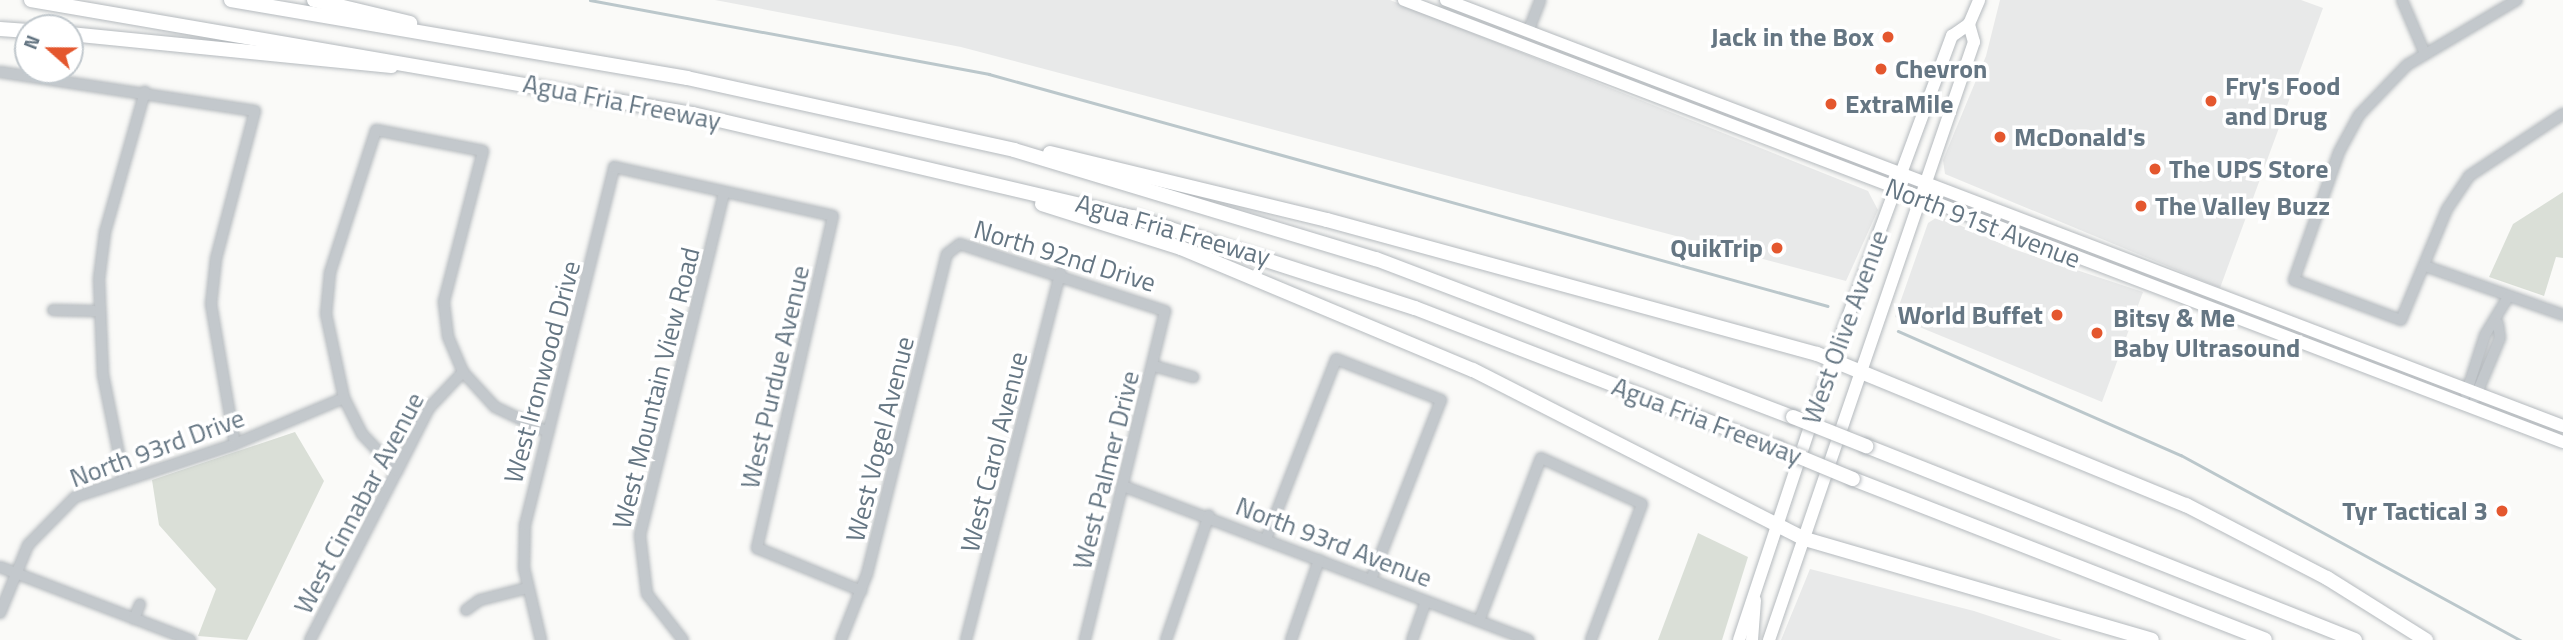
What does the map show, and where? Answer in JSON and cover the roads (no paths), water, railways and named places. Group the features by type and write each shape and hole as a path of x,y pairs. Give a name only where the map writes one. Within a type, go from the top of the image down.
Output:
{"highway":[{"name":"Agua Fria Freeway","path":"31,0 417,65 825,142 1275,258 1778,448 2264,640"},
{"name":"Agua Fria Freeway","path":"231,0 430,32 701,81 1013,150 1376,259 1793,417 2355,640"},
{"path":"314,0 399,18 430,32"},
{"path":"84,36 367,67 417,65"},
{"path":"825,142 1102,220 1293,292 1493,380 1805,539 2152,640"},
{"path":"1013,150 1069,155 1327,219 1832,360 2213,518 2426,640"}],"main road":[{"name":"North 91st Avenue","path":"1404,0 1895,190 2563,442"},
{"name":"North 91st Avenue","path":"1446,0 1902,171 2563,426"},
{"name":"West Olive Avenue","path":"1739,640 1775,523 1832,360 1952,36 1969,24 1979,0"},
{"name":"West Olive Avenue","path":"1769,640 1865,372 1925,180 1974,42 1969,24"},
{"path":"1523,46 1528,32"},
{"path":"1646,93 1652,79"},
{"path":"1755,136 1762,119"},
{"path":"1752,640 1755,589"}],"street":[{"path":"1528,32 1540,0"},
{"path":"2402,0 2425,54"},
{"path":"2517,0 2425,54 2390,79 2348,133 2294,279 2401,320 2447,209 2469,176 2563,114"},
{"path":"0,72 145,92 255,111 216,259 211,304 235,444"},
{"path":"124,479 98,312 105,232 145,92"},
{"path":"397,471 362,434 344,398 327,325 327,284 376,130 483,151 446,289 448,336 463,372 495,408 548,432"},
{"name":"West Ironwood Drive","path":"541,640 527,588 525,524 614,167 724,192"},
{"name":"West Purdue Avenue","path":"724,192 833,216 757,548 862,591"},
{"name":"West Mountain View Road","path":"683,640 647,594 639,553 643,519 724,192"},
{"name":"North 92nd Drive","path":"951,245 1060,273 1165,311"},
{"name":"West Vogel Avenue","path":"841,640 862,591 951,245"},
{"path":"2425,266 2508,298 2563,315"},
{"name":"West Carol Avenue","path":"966,640 1060,273"},
{"path":"2467,406 2485,335 2498,323 2508,298"},
{"path":"53,310 98,312"},
{"name":"West Palmer Drive","path":"1085,640 1154,366 1165,311"},
{"path":"1266,539 1336,359 1441,400 1371,580"},
{"path":"1154,366 1193,377"},
{"name":"West Cinnabar Avenue","path":"310,640 429,408 463,372"},
{"name":"North 93rd Drive","path":"0,613 15,573 55,512 75,497 235,444 344,398"},
{"path":"1479,621 1541,458 1642,504 1591,640"},
{"name":"North 93rd Avenue","path":"1124,486 1209,515 1318,560 1529,640"},
{"path":"1166,640 1209,515"},
{"path":"1291,640 1318,560"},
{"path":"0,567 190,640"},
{"path":"466,610 480,600 527,588"},
{"path":"1412,640 1426,601"},
{"path":"134,619 140,604"}],"waterway":[{"path":"590,0 989,74 1828,306"},
{"path":"1898,331 2181,455 2521,640"}],"place":[{"name":"Jack in the Box","path":"1888,37"},
{"name":"Chevron","path":"1881,69"},
{"name":"Fry's Food and Drug","path":"2211,101"},
{"name":"ExtraMile","path":"1831,104"},
{"name":"McDonald's","path":"2000,137"},
{"name":"The UPS Store","path":"2155,169"},
{"name":"The Valley Buzz","path":"2141,206"},
{"name":"QuikTrip","path":"1777,248"},
{"name":"World Buffet","path":"2057,315"},
{"name":"Bitsy & Me Baby Ultrasound","path":"2097,333"},
{"name":"Tyr Tactical 3","path":"2502,511"}]}
